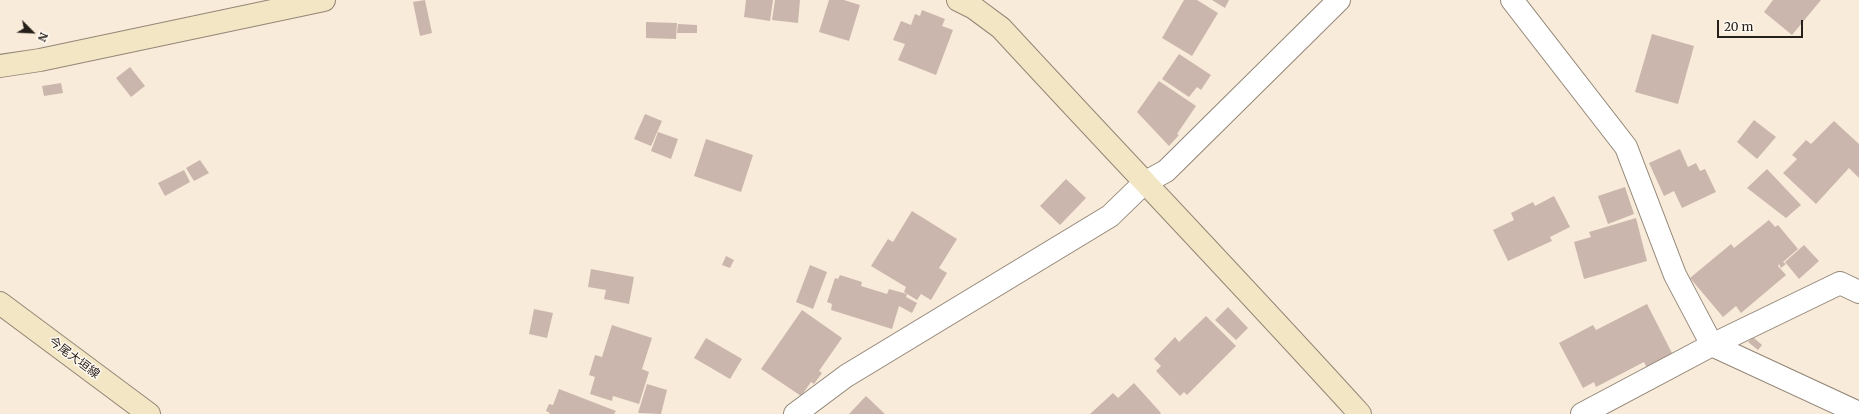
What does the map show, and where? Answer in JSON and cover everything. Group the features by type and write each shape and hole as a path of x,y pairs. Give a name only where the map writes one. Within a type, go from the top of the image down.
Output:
{"street":[{"path":"958,0 974,8 1001,28 1144,183 1256,298 1360,414"},
{"path":"795,414 846,376 1110,216 1144,183 1166,170 1339,0"},
{"path":"1512,0 1626,146 1674,275 1712,345 1859,413"},
{"path":"0,66 40,60 313,1"},
{"path":"1582,414 1712,345 1840,283 1859,292"},
{"name":"今尾大垣線","path":"0,303 149,414"}],"building":[{"path":"425,0 432,33 420,36 413,2"},
{"path":"746,0 773,0 770,21 744,17"},
{"path":"775,0 800,0 798,23 772,20"},
{"path":"829,0 844,0 860,5 849,41 819,32"},
{"path":"1184,0 1197,0 1218,13 1192,56 1162,38"},
{"path":"1212,0 1229,0 1225,8"},
{"path":"1773,0 1821,0 1792,35 1764,12"},
{"path":"922,10 945,19 942,26 953,30 936,75 898,60 905,44 893,40 901,21 911,25 915,14 920,16"},
{"path":"646,22 677,23 676,39 646,38"},
{"path":"678,24 697,25 697,33 677,33"},
{"path":"1652,34 1694,46 1678,104 1635,92"},
{"path":"1179,54 1211,75 1201,90 1197,87 1189,97 1162,79"},
{"path":"130,67 145,86 131,97 116,78"},
{"path":"1159,81 1196,106 1177,134 1179,135 1169,146 1137,112"},
{"path":"61,83 63,93 44,96 42,86"},
{"path":"645,114 662,121 651,146 634,139"},
{"path":"1754,120 1776,137 1757,159 1737,142"},
{"path":"1834,121 1859,144 1859,178 1849,168 1816,204 1783,173 1797,159 1792,155 1806,140 1811,144"},
{"path":"658,132 678,139 671,159 651,151"},
{"path":"706,139 753,155 741,192 694,176"},
{"path":"1680,149 1688,167 1696,163 1700,171 1705,169 1716,192 1682,208 1674,191 1664,196 1649,163"},
{"path":"200,160 209,173 194,181 186,168"},
{"path":"1767,169 1801,205 1786,218 1747,188"},
{"path":"184,170 190,182 165,196 158,183"},
{"path":"1066,179 1086,198 1060,225 1040,206"},
{"path":"1625,187 1634,214 1608,224 1598,196"},
{"path":"1554,196 1570,227 1550,237 1552,241 1508,261 1493,230 1514,220 1511,213 1533,202 1535,206"},
{"path":"912,211 957,239 939,268 947,273 931,300 921,294 917,300 904,292 906,287 871,266 888,239 893,242"},
{"path":"1636,218 1647,261 1584,279 1574,242 1591,237 1589,232"},
{"path":"1769,220 1775,227 1778,225 1798,249 1783,262 1786,264 1781,268 1779,264 1778,266 1786,275 1741,313 1736,306 1723,317 1690,278 1731,244 1734,248"},
{"path":"1804,245 1819,261 1799,279 1785,262"},
{"path":"726,256 734,260 730,268 722,265"},
{"path":"810,265 827,272 813,309 796,302"},
{"path":"591,269 634,277 629,304 604,299 606,290 588,287"},
{"path":"840,275 862,282 861,286 887,294 889,289 907,294 906,297 917,303 912,313 899,306 892,329 831,310 832,304 827,302 835,278 838,279"},
{"path":"1647,304 1673,355 1647,368 1644,362 1596,387 1594,382 1583,388 1559,343 1593,325 1596,330"},
{"path":"1228,307 1248,328 1236,340 1215,320"},
{"path":"534,309 553,313 547,338 529,334"},
{"path":"802,310 842,338 819,371 822,373 814,384 811,382 801,396 761,369"},
{"path":"1206,316 1236,346 1187,395 1184,392 1180,396 1156,371 1161,366 1154,359 1175,337 1179,342"},
{"path":"612,325 652,338 642,369 649,372 639,404 613,396 612,401 590,394 595,377 589,375 595,355 602,357"},
{"path":"1753,337 1762,345 1758,350 1748,342"},
{"path":"706,338 742,359 730,379 694,358"},
{"path":"1134,383 1161,413 1160,414 1090,414 1113,393 1118,398"},
{"path":"647,384 667,390 661,414 638,413"},
{"path":"559,389 616,411 614,414 549,414 550,413 546,411 549,404 553,405"},
{"path":"866,396 885,414 849,414"}]}
